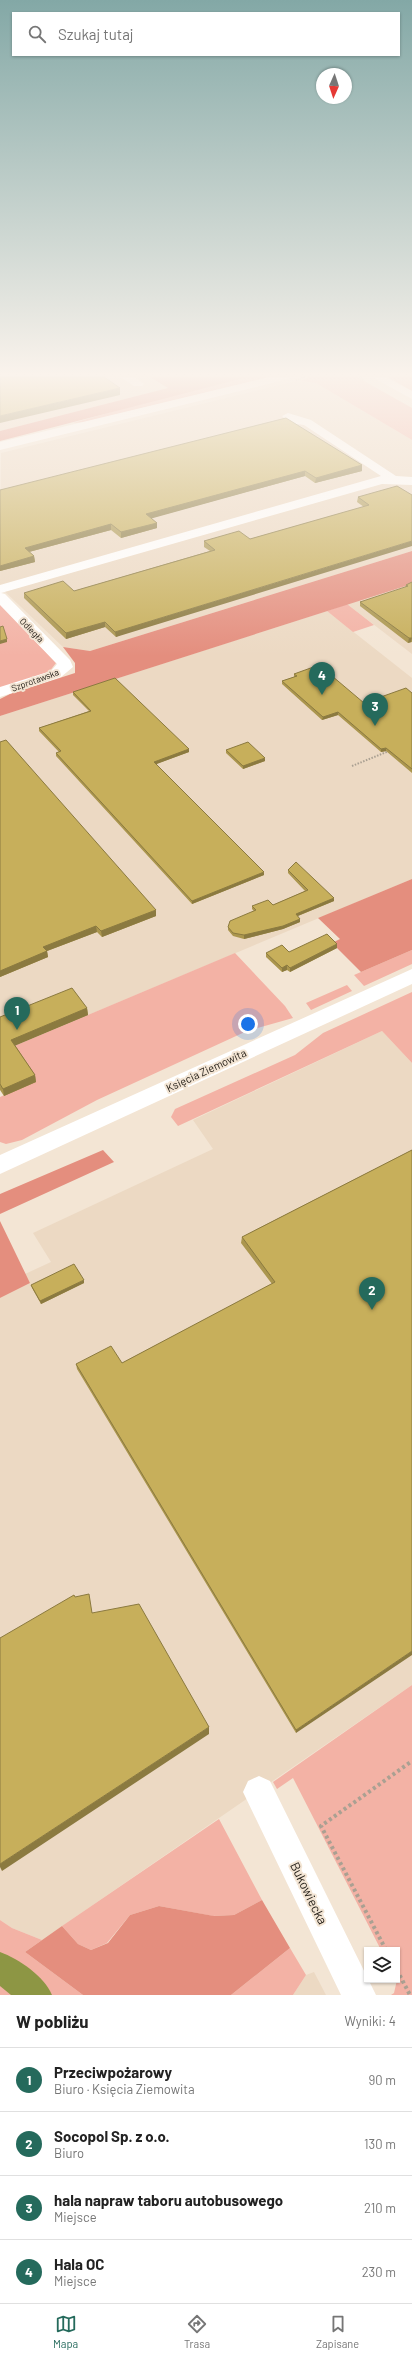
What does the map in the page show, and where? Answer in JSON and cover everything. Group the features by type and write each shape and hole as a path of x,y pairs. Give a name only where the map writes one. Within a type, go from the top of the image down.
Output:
{"street":[{"path":"379,470 392,479"},
{"path":"0,589 392,479 411,482"},
{"name":"Odległa","path":"0,597 65,663"},
{"name":"Szprotawska","path":"0,692 56,674 64,669 65,663"},
{"name":"Księcia Ziemowita","path":"0,1164 412,976"},
{"name":"Bukowiecka","path":"259,1792 359,1995"}],"path":[{"path":"352,766 392,750"},
{"path":"384,1947 321,1826 412,1761"},
{"path":"400,1976 410,1995"}],"shaded area":[{"path":"1,470 412,470 412,551 90,651 63,647 0,587"},
{"path":"412,551 412,584 0,716 0,699 10,694 75,673 75,663 63,647 90,651"},
{"path":"412,584 412,654 347,604"},
{"path":"0,603 56,663 49,672 0,689"},
{"path":"347,604 374,625 353,632 327,611"},
{"path":"327,611 412,678 412,879 0,1052 0,716"},
{"path":"412,879 412,950 361,972 332,943 340,939 318,918"},
{"path":"412,950 412,964 364,986 354,975"},
{"path":"235,953 285,1006 293,1018 247,1031 97,1100 22,1140 6,1144 0,1142 0,1097 36,1081 0,1052"},
{"path":"347,985 352,991 311,1010 306,1003"},
{"path":"412,992 412,1063 382,1031 178,1126 171,1117 175,1109 295,1055 323,1033"},
{"path":"382,1031 412,1063 412,1685 42,1940 12,1928 0,1920 0,1298 30,1283 25,1274 51,1262 33,1233 213,1149 193,1120"},
{"path":"103,1150 114,1162 0,1214 0,1194"},
{"path":"0,1221 30,1283 0,1298"},
{"path":"412,1685 412,1995 391,1995 394,1993 396,1983 400,1983 400,1947 379,1947 293,1778 277,1789 273,1782"},
{"path":"219,1819 262,1900 234,1915 213,1916 159,1906 130,1915 107,1943 91,1950 78,1944 62,1926"},
{"path":"262,1900 290,1948 231,1995 83,1995 25,1952 62,1926 78,1944 91,1950 108,1943 130,1915 159,1906 214,1916 234,1915"},
{"path":"0,1920 12,1928 42,1940 25,1952 83,1995 0,1995"},
{"path":"290,1948 306,1975 293,1995 231,1995"},
{"path":"314,1972 326,1995 293,1995 306,1975"}],"building":[{"path":"79,470 344,470 316,478 305,471 146,514 157,523 121,532 111,524 25,548 34,556 0,566 0,490"},
{"path":"397,486 412,495 412,541 115,632 105,622 66,633 24,593 63,581 74,591 215,550 204,541 239,531 250,539 369,505 358,497"},
{"path":"412,582 412,638 409,638 360,602 408,586 406,585"},
{"path":"3,626 7,639 0,641 0,627"},
{"path":"319,665 364,703 406,688 412,693 412,769 386,748 381,749 338,712 323,717 282,681 297,676 294,674"},
{"path":"115,678 189,749 154,762 264,872 192,901 56,753 61,751 39,728 91,711 73,692"},
{"path":"6,740 156,910 101,931 96,926 43,947 47,951 0,971 0,742"},
{"path":"248,742 265,758 243,766 226,750"},
{"path":"296,862 334,898 296,914 300,919 283,926 244,935 233,933 228,927 230,921 256,910 252,906 268,900 273,905 308,890 288,870"},
{"path":"327,934 337,944 290,968 287,965 282,968 266,953 282,945 289,952"},
{"path":"72,988 87,1008 11,1040 35,1075 3,1089 0,1084 0,1017"},
{"path":"412,1150 412,1651 296,1730 76,1364 111,1346 122,1363 275,1282 242,1237"},
{"path":"74,1264 84,1280 40,1301 31,1285"},
{"path":"89,1594 92,1613 139,1604 209,1727 0,1864 0,1638 74,1595 75,1597"}],"waterway":[{"path":"0,1967 36,1995"}],"place":[{"name":"Hala OC","path":"322,695"},
{"name":"hala napraw taboru autobusowego","path":"375,726"},
{"name":"Przeciwpożarowy","path":"17,1030"},
{"name":"Socopol Sp. z o.o.","path":"372,1310"}]}
